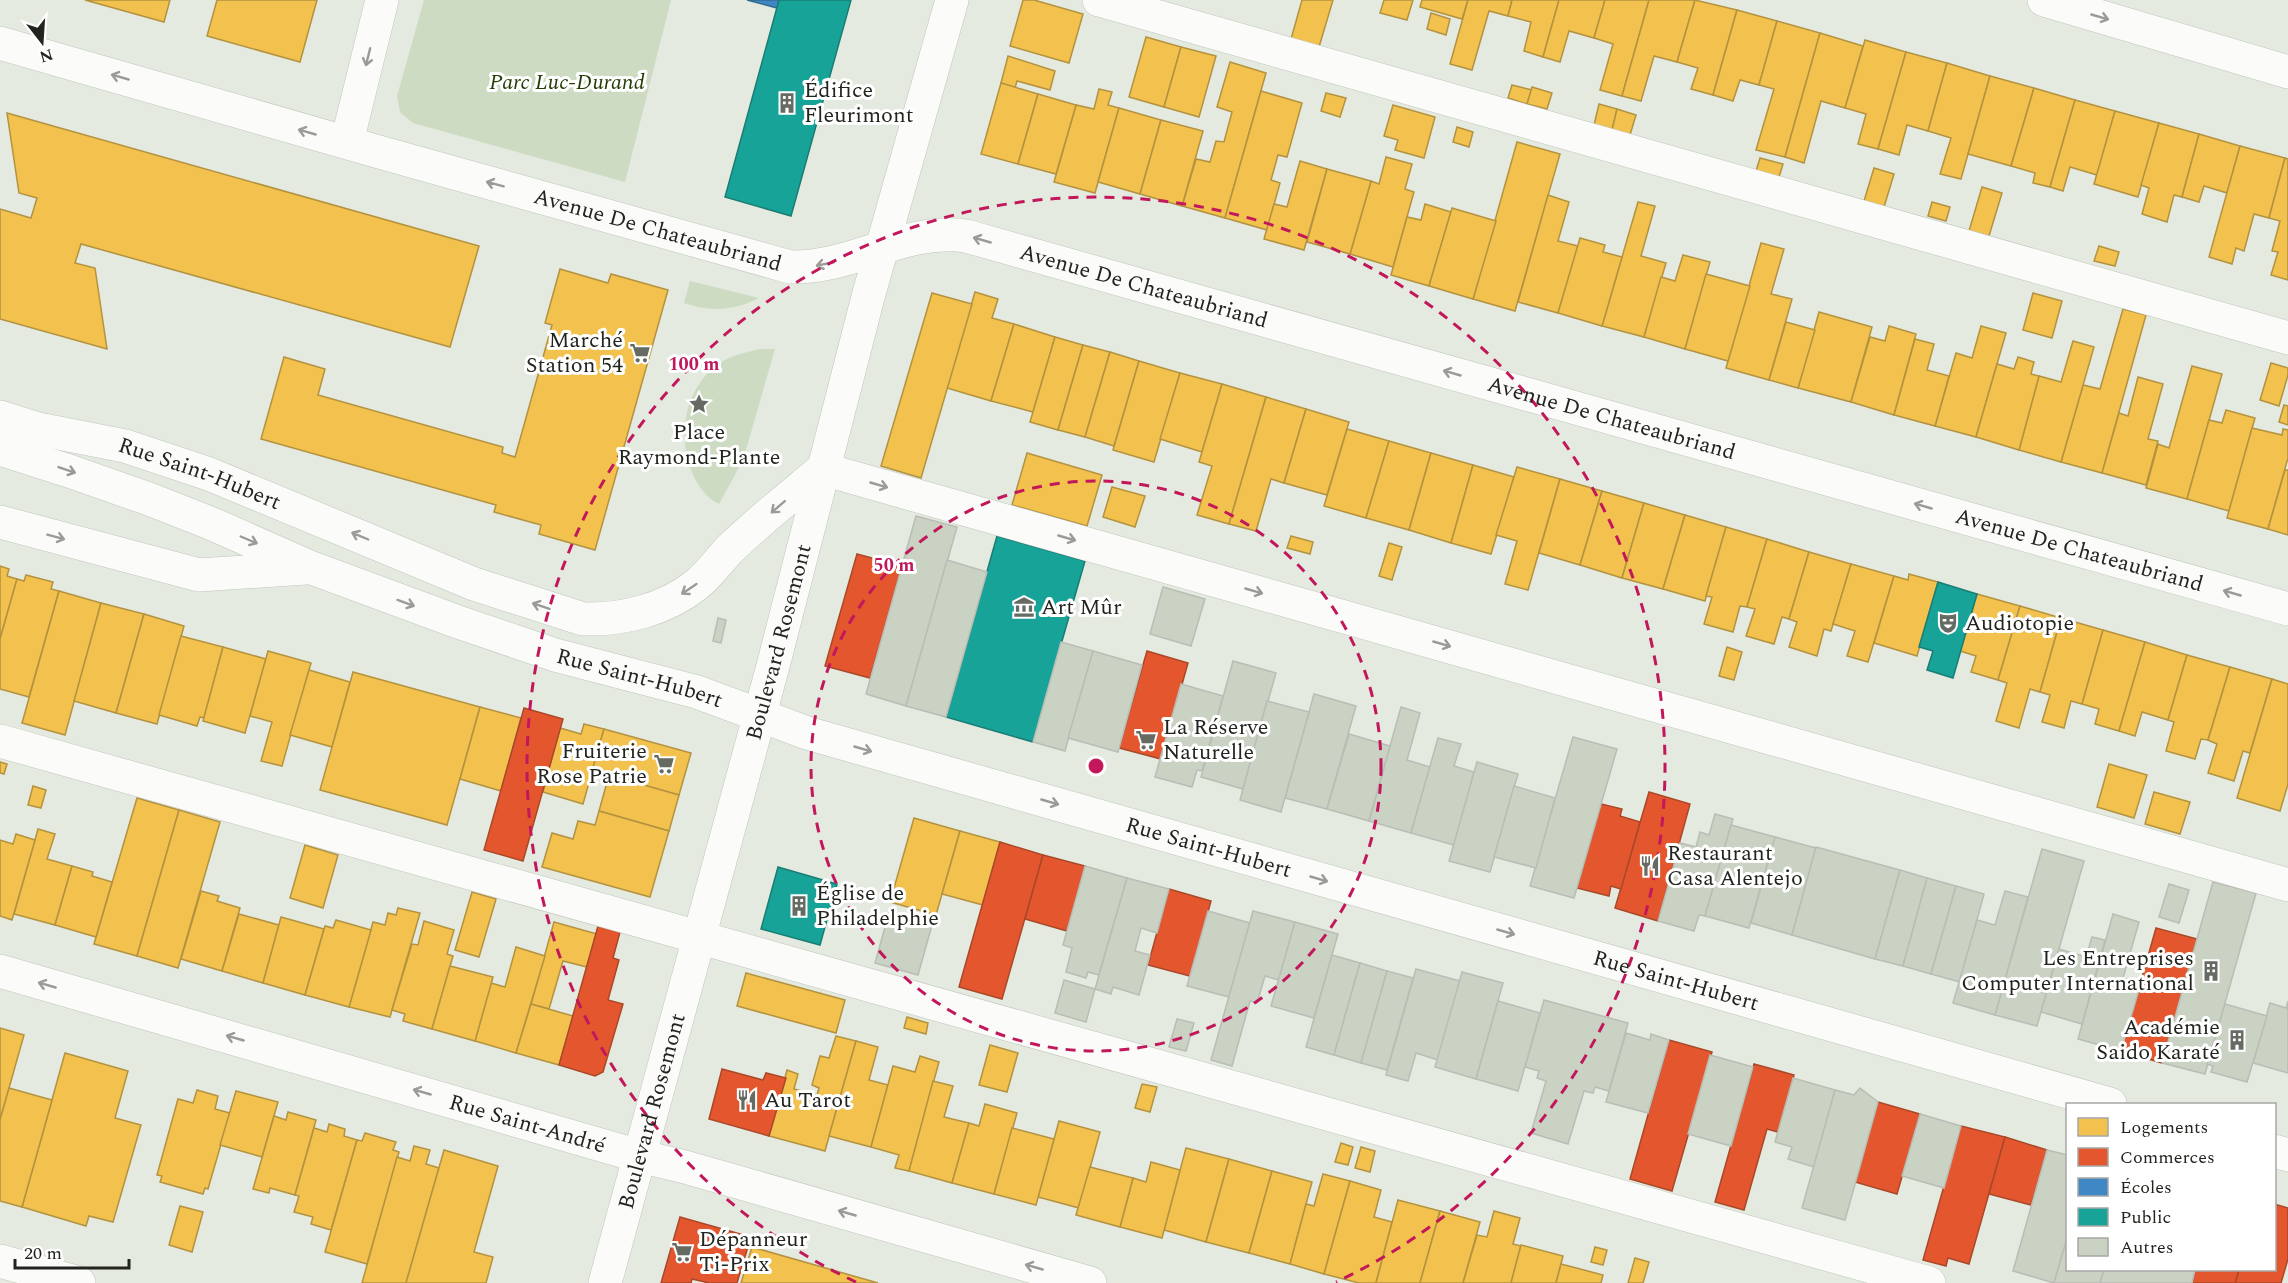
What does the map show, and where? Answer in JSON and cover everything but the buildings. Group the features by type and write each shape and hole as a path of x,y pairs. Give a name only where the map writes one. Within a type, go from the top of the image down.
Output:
{"street":[{"path":"346,142 382,0"},
{"name":"Boulevard Rosemont","path":"605,1283 760,716 882,248 952,0"},
{"path":"1099,0 2288,338"},
{"path":"2044,0 2288,72"},
{"name":"Avenue De Chateaubriand","path":"0,43 790,267 808,268 831,264 928,235 947,233 966,236 2288,609"},
{"name":"Rue Saint-Hubert","path":"0,417 39,429 125,446 149,454 249,489 474,584 570,616 598,619 645,611 687,592 713,569 730,549 823,469"},
{"name":"Rue Saint-Hubert","path":"0,449 210,523 312,568 555,655 698,692 818,736 2106,1103"},
{"path":"823,469 2288,885"},
{"name":"Rue Saint-Hubert","path":"0,522 199,574 312,568"},
{"path":"0,741 1929,1283"},
{"name":"Rue Saint-André","path":"0,971 639,1156 685,1167 1090,1283"},
{"path":"0,1261 79,1283"}],"green space":[{"name":"Parc Luc-Durand","path":"424,0 671,0 625,182 413,123 400,112 397,96"},
{"path":"690,281 759,298 731,308 712,309 693,306 684,303"},
{"path":"760,349 775,349 743,460 719,504 698,484 687,456 685,428 690,402 696,389 713,368 733,356"}],"place":[{"name":"Édifice Fleurimont","path":"787,103"},
{"name":"Marché Station 54","path":"640,353"},
{"name":"Place Raymond-Plante","path":"699,404"},
{"name":"Art Mûr","path":"1024,607"},
{"name":"Audiotopie","path":"1948,623"},
{"name":"La Réserve Naturelle","path":"1146,740"},
{"name":"Fruiterie Rose Patrie","path":"664,764"},
{"name":"Restaurant Casa Alentejo","path":"1650,866"},
{"name":"Église de Philadelphie","path":"799,906"},
{"name":"Les Entreprises Computer International","path":"2211,971"},
{"name":"Académie Saido Karaté","path":"2237,1040"},
{"name":"Au Tarot","path":"747,1100"},
{"name":"Dépanneur Ti-Prix","path":"682,1252"}]}
